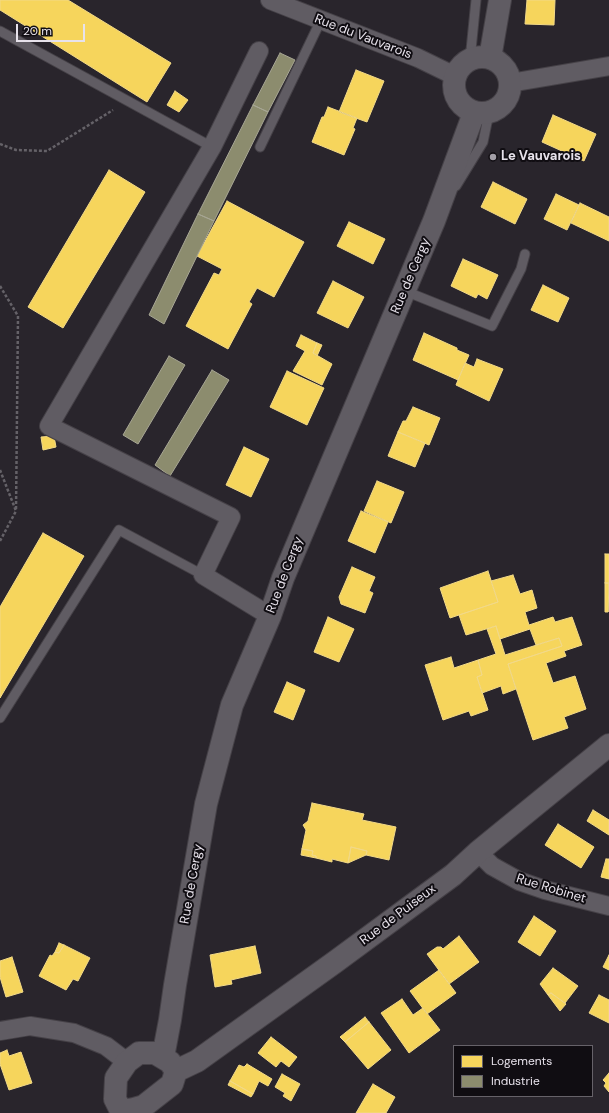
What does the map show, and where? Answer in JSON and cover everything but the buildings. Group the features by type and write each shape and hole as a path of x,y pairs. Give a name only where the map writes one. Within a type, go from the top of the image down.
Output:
{"street":[{"name":"Rue du Vauvarois","path":"270,0 418,58 455,76"},
{"path":"480,59 500,0"},
{"path":"259,51 212,147 49,426 231,517 203,575 270,616"},
{"path":"480,59 501,65 506,71 510,83 508,96 499,108 481,113 464,107 456,97 454,90 455,76 463,65 480,59"},
{"path":"510,83 609,66"},
{"name":"Rue de Cergy","path":"169,1064 206,804 232,705 270,616 283,578 481,113"},
{"name":"Rue de Puiseux","path":"169,1064 197,1060 335,962 453,875 478,852 609,745"},
{"name":"Rue Robinet","path":"478,852 492,866 519,881 545,890 609,906"},
{"path":"0,1032 30,1026 74,1033 106,1046 127,1062"},
{"path":"139,1052 155,1052 169,1064 172,1084 144,1110 118,1111 115,1099 116,1078 127,1062 139,1052"}],"lane":[{"path":"476,0 480,59"},
{"path":"260,147 321,20"},
{"path":"0,31 212,147"},
{"path":"404,291 492,326 521,269 525,254"},
{"path":"0,718 119,530 203,575"}],"path":[{"path":"0,144 16,150 48,151 128,101"},
{"path":"0,286 18,316 16,511 0,541"},
{"path":"0,470 16,511"}],"place":[{"name":"Le Vauvarois","path":"493,157"}]}
